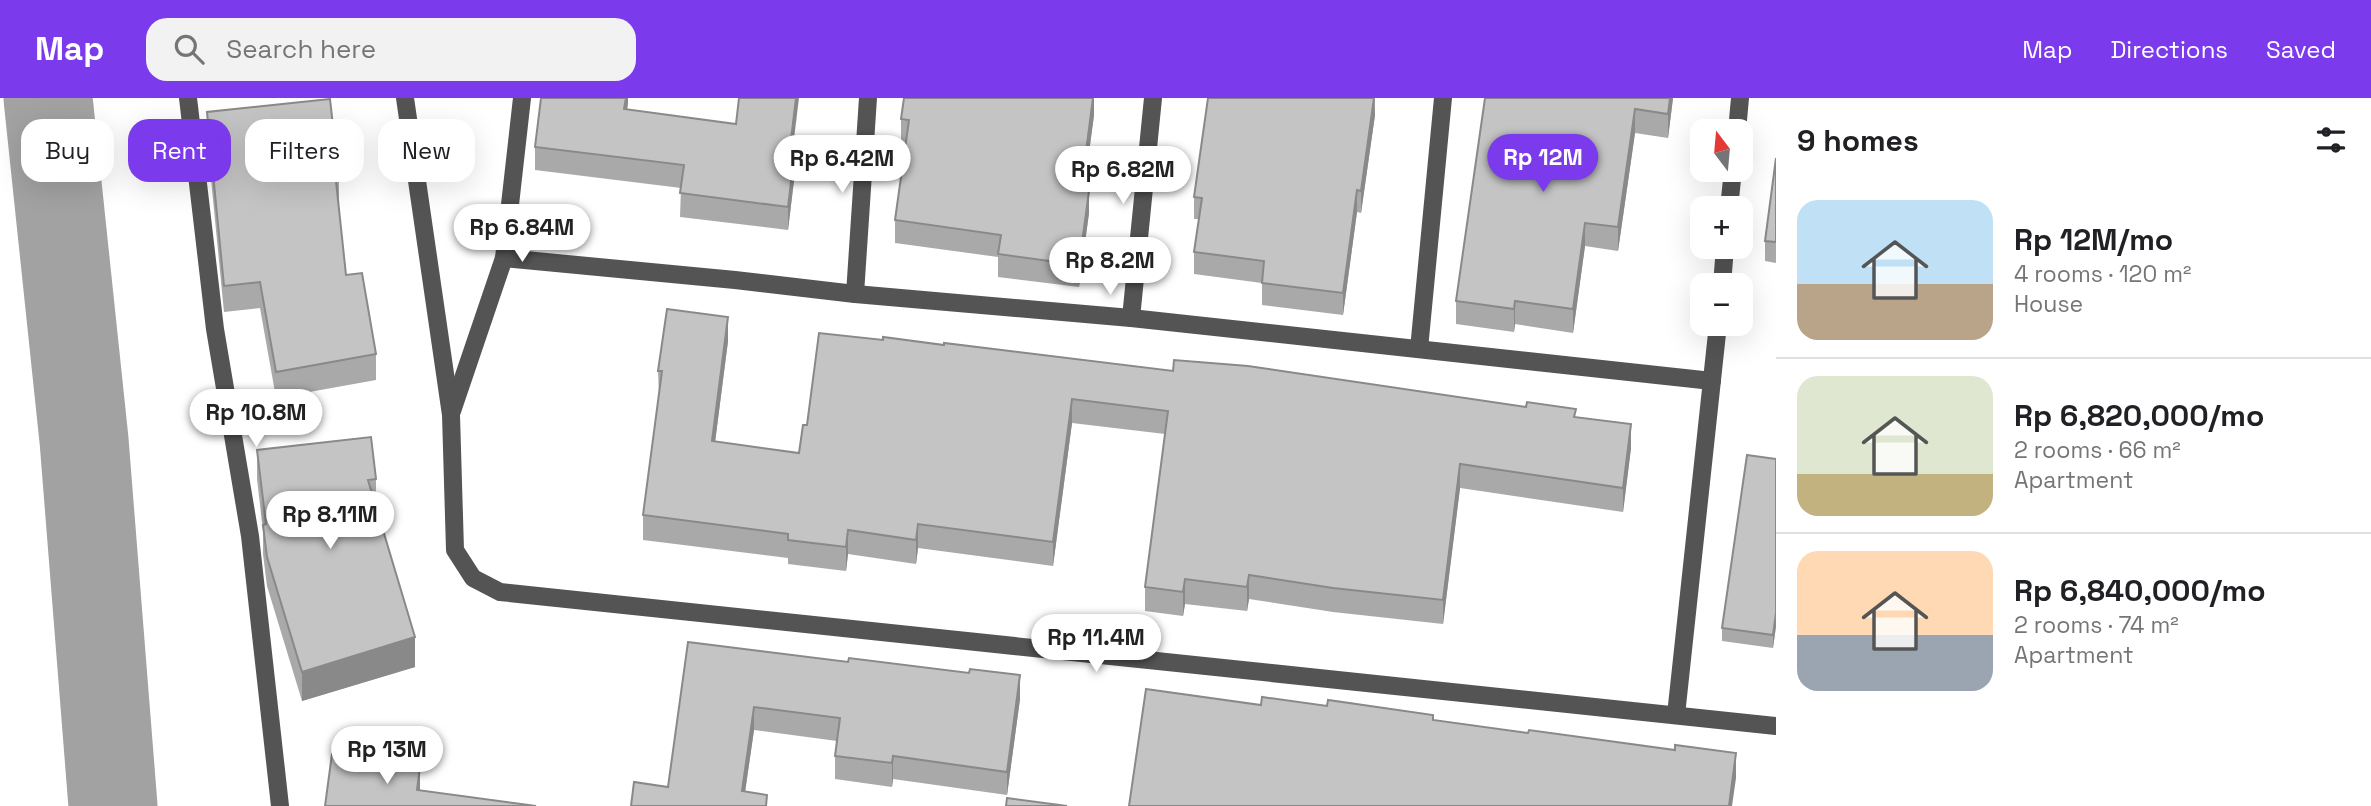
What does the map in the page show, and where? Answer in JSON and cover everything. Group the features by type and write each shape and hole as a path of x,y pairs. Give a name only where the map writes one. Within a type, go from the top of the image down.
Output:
{"street":[{"path":"188,98 215,329 250,536 280,806"},
{"path":"405,98 451,415 455,550 473,578 500,592 1776,726"},
{"path":"451,415 503,258 522,98"},
{"path":"855,294 868,98"},
{"path":"1131,318 1153,98"},
{"path":"1419,349 1443,98"},
{"path":"1738,119 1740,98"},
{"path":"503,258 855,294 1131,318 1712,381"},
{"path":"1676,715 1717,336"}],"building":[{"path":"541,98 626,98 624,109 736,124 739,98 796,98 790,148 795,148 788,207 680,193 684,165 535,147"},
{"path":"904,98 1093,98 1081,190 1089,191 1079,265 998,254 1001,235 895,220 909,120 901,119"},
{"path":"1208,98 1374,98 1361,191 1357,190 1343,293 1262,283 1264,261 1194,252 1202,198 1194,197"},
{"path":"1485,98 1670,98 1668,114 1635,109 1618,227 1585,223 1573,309 1515,301 1514,309 1456,301"},
{"path":"330,99 332,119 245,119 245,182 336,182 346,275 362,273 376,354 276,372 260,282 224,286 214,182 231,182 231,119 208,119 207,112"},
{"path":"1776,158 1776,242 1765,241"},
{"path":"667,309 728,317 712,441 799,453 803,425 807,425 819,333 944,343 1173,371 1174,360 1248,366 1526,407 1527,402 1576,409 1574,417 1631,424 1623,488 1460,464 1443,600 1333,588 1249,575 1247,587 1185,579 1183,592 1145,587 1168,411 1072,399 1053,542 918,524 916,540 848,530 846,547 788,540 788,534 643,515 662,371 658,371"},
{"path":"371,437 376,479 368,480 415,637 302,672 267,557 257,450"},
{"path":"1747,455 1776,459 1776,613 1773,635 1722,628"},
{"path":"688,642 848,662 849,658 969,673 970,669 1020,675 1007,772 893,756 892,763 835,756 840,718 754,707 742,791 767,795 766,806 631,806 634,782 668,787"},
{"path":"1146,689 1261,705 1262,697 1327,706 1328,700 1433,715 1433,720 1528,733 1529,730 1675,750 1675,745 1736,753 1729,806 1129,806"},
{"path":"332,754 420,767 417,790 536,806 325,806"},
{"path":"1007,798 1067,806 1006,806"}],"waterway":[{"path":"48,98 84,440 113,806"}]}
